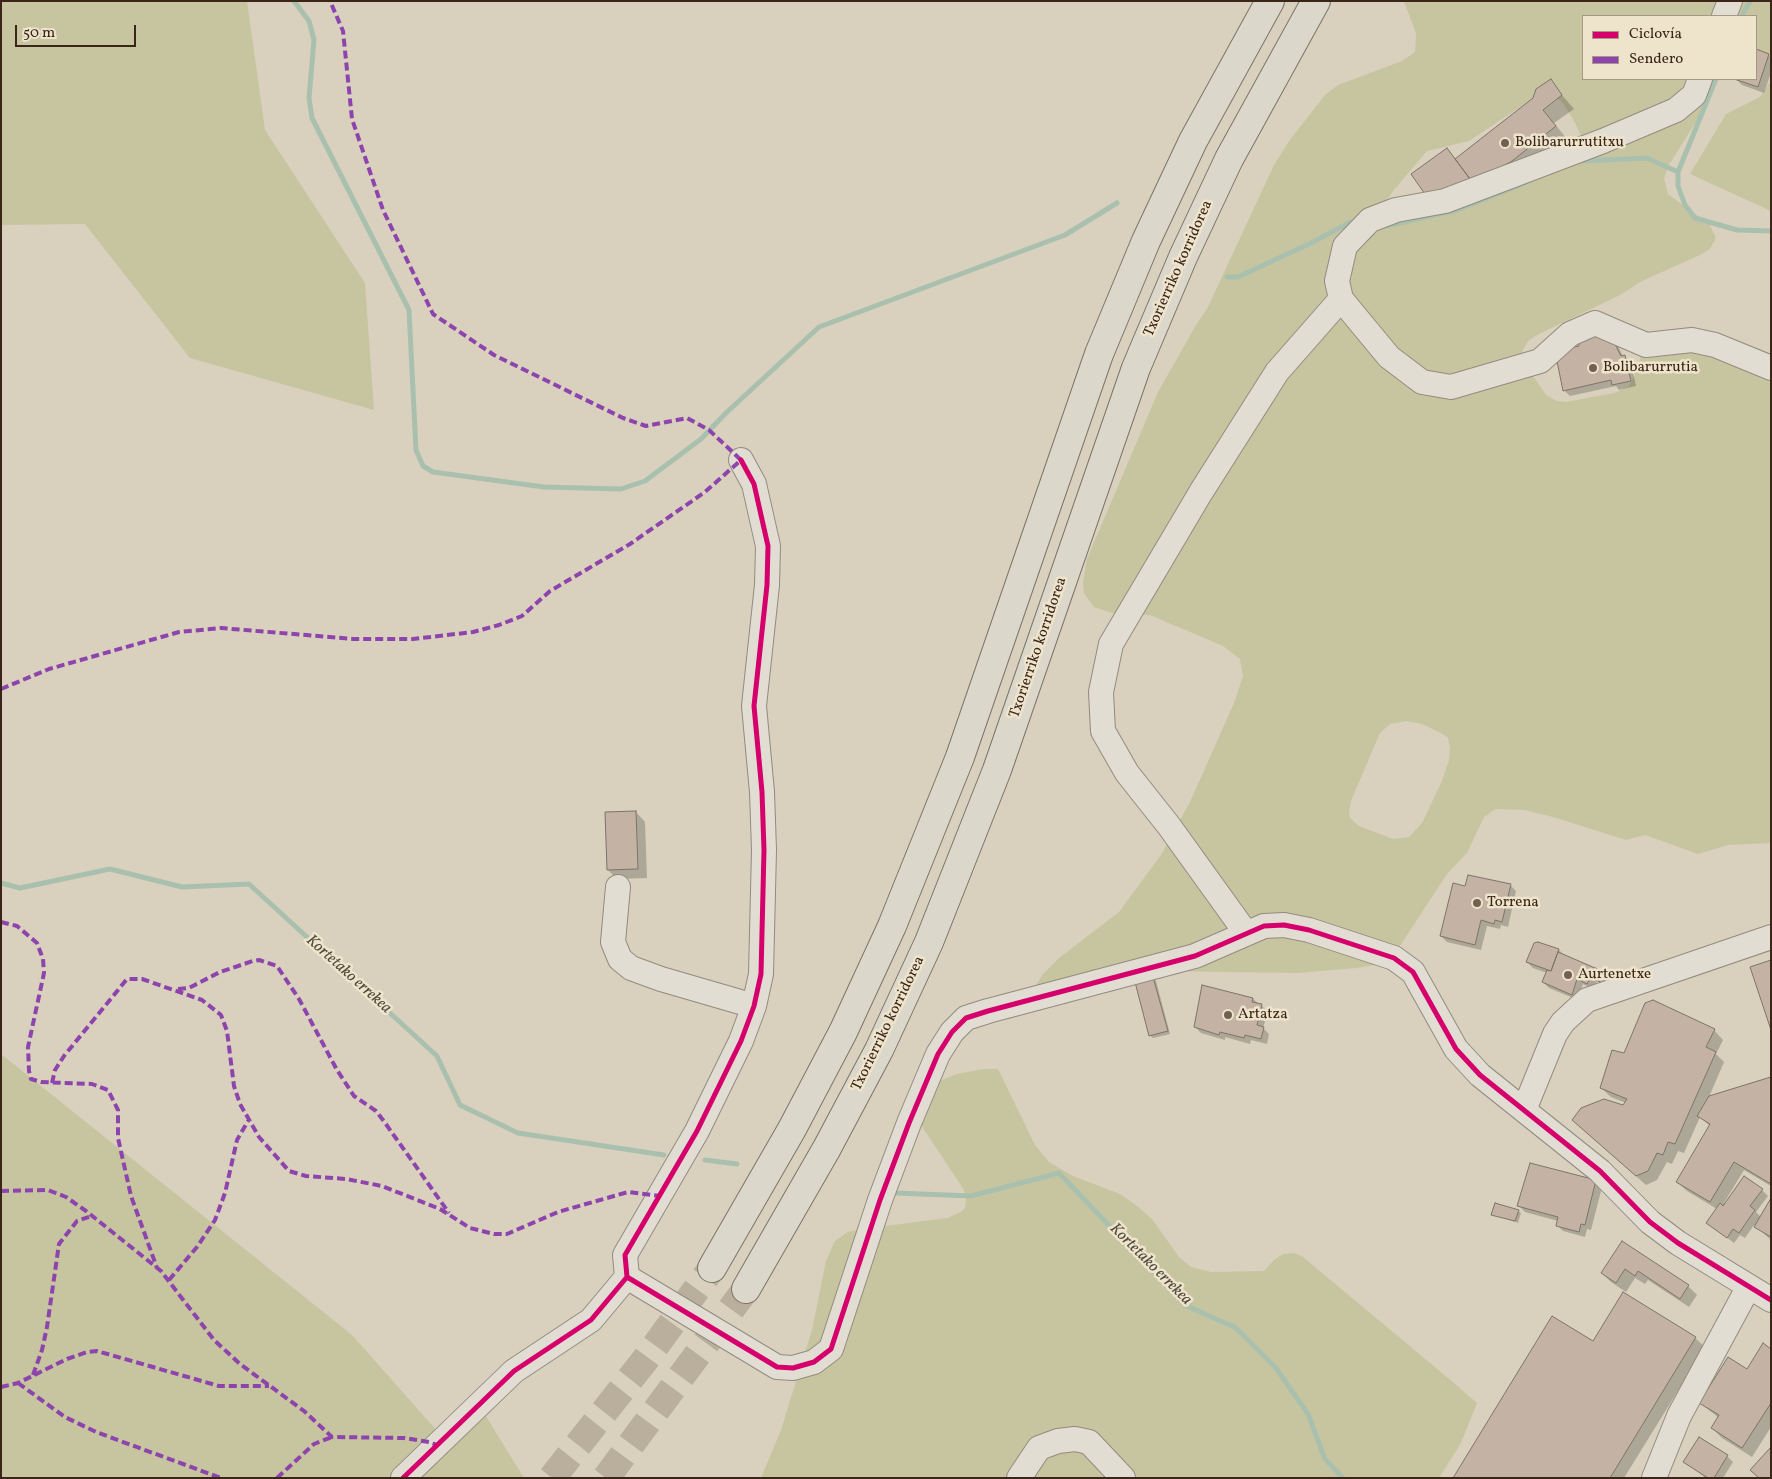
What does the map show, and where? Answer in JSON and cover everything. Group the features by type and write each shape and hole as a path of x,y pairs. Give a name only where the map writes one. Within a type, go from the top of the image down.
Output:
{"highway":[{"path":"712,1268 792,1129 843,1032 892,926 960,757 1099,354 1146,241 1193,141 1270,1"},
{"name":"Txorierriko korridorea","path":"746,1289 828,1148 875,1059 929,942 994,779 1136,368 1183,257 1229,159 1316,1"}],"street":[{"path":"1724,15 1730,1"},
{"path":"1700,80 1694,94 1676,110 1603,141 1445,201 1396,210 1370,220 1345,246 1337,281 1341,299 1389,358 1422,382 1451,386 1540,362 1570,334 1595,323 1646,345 1692,340 1715,345 1771,368"},
{"path":"1246,933 1169,826 1127,773 1103,731 1101,692 1111,644 1196,500 1277,372 1341,299"},
{"path":"403,1478 514,1371 591,1320 627,1277 624,1255 697,1131 754,1006 761,974 764,850 762,792 754,706 767,585 768,546 754,484 741,460"},
{"path":"618,887 613,942 620,959 631,968 661,979 754,1006"},
{"path":"627,1277 777,1367 793,1368 814,1362 831,1349 880,1200 938,1054 952,1032 966,1018 1195,956 1264,926 1284,925 1301,928 1394,958 1413,972 1456,1050 1480,1075 1600,1170 1650,1222 1678,1243 1748,1288 1771,1300"},
{"path":"1524,1110 1554,1034 1562,1022 1587,1000 1771,937"},
{"path":"1654,1478 1679,1416 1748,1288"},
{"path":"1019,1478 1039,1448 1058,1441 1075,1439 1089,1442 1123,1478"}],"shaded area":[{"path":"1,1 247,1 265,130 365,283 374,410 190,358 85,224 1,225"},
{"path":"1404,1 1771,1 1771,57 1757,51 1757,15 1582,15 1582,80 1717,80 1697,120 1669,165 1664,178 1668,194 1710,225 1716,238 1710,249 1700,255 1642,281 1620,295 1537,335 1528,341 1522,352 1527,367 1546,395 1557,401 1566,402 1614,393 1628,387 1634,377 1649,332 1676,333 1771,367 1771,843 1728,845 1698,854 1645,835 1626,840 1524,810 1496,809 1484,817 1467,853 1447,874 1396,952 1381,964 1298,973 1153,971 1034,988 1043,974 1059,958 1119,912 1161,855 1190,802 1234,703 1243,676 1240,659 1223,646 1150,615 1112,613 1094,607 1084,593 1083,583 1087,559 1158,392 1207,309 1274,165 1289,141 1325,95 1338,85 1402,61 1415,52 1416,34","holes":["1554,95 1562,102 1584,142 1387,210 1387,200 1393,191 1427,151 1469,141 1526,103","1406,721 1422,724 1448,738 1450,748 1449,760 1442,781 1422,823 1409,837 1393,839 1359,826 1350,818 1351,801 1380,733 1390,724"]},
{"path":"1771,80 1771,211 1690,174 1726,114 1760,97"},
{"path":"1,1054 352,1335 439,1433 479,1405 524,1478 1,1478"},
{"path":"983,1069 998,1069 1035,1145 1049,1162 1073,1176 1120,1194 1137,1206 1152,1219 1179,1257 1191,1267 1211,1272 1264,1271 1274,1260 1283,1254 1294,1253 1303,1257 1477,1403 1461,1443 1439,1478 761,1478 781,1430 812,1330 826,1261 835,1241 848,1232 947,1218 961,1212 965,1208 964,1190 919,1122 934,1083 957,1074"}],"building":[{"path":"1757,49 1769,54 1758,87 1737,80 1757,80"},
{"name":"Bolibarurrutitxu","path":"1551,79 1562,95 1543,110 1556,126 1512,161 1473,183 1455,159 1533,98 1536,89"},
{"path":"1447,148 1473,183 1429,200 1411,174"},
{"name":"Bolibarurrutia","path":"1577,333 1611,336 1621,356 1625,355 1631,381 1612,385 1611,380 1563,391 1555,351 1579,346"},
{"path":"636,811 638,869 607,870 605,812"},
{"name":"Torrena","path":"1468,875 1511,884 1502,922 1495,920 1494,924 1481,920 1475,945 1440,936 1453,883 1465,886"},
{"name":"Aurtenetxe","path":"1538,942 1559,949 1551,971 1526,962 1534,943"},
{"name":"Aurtenetxe","path":"1558,952 1595,968 1587,984 1577,979 1572,995 1542,982 1547,970 1551,971"},
{"path":"1771,960 1771,1030 1750,967"},
{"name":"Aurtenetxe","path":"1595,968 1608,974 1603,983 1590,978"},
{"path":"1153,977 1168,1031 1149,1036 1135,982"},
{"name":"Artatza","path":"1202,985 1253,998 1252,1002 1262,1004 1257,1025 1264,1027 1261,1039 1245,1035 1244,1038 1220,1032 1219,1035 1194,1027"},
{"path":"1653,1000 1715,1029 1706,1047 1716,1052 1675,1144 1668,1142 1663,1155 1657,1153 1648,1171 1636,1176 1572,1120 1581,1108 1604,1099 1623,1105 1627,1099 1600,1088 1612,1050 1624,1053 1645,1003"},
{"path":"1771,1077 1771,1184 1734,1162 1710,1202 1676,1182 1710,1124 1697,1116 1709,1096"},
{"path":"1530,1163 1596,1180 1585,1225 1581,1224 1579,1232 1556,1226 1558,1217 1517,1206"},
{"path":"1744,1176 1763,1189 1750,1206 1755,1210 1739,1233 1733,1229 1727,1238 1706,1223 1720,1203 1723,1206"},
{"path":"1771,1198 1771,1237 1754,1227"},
{"path":"1495,1203 1519,1210 1515,1221 1491,1215"},
{"path":"1622,1241 1689,1285 1680,1299 1638,1271 1635,1276 1625,1269 1616,1283 1601,1273"},
{"path":"1623,1292 1696,1337 1610,1478 1453,1478 1552,1316 1593,1341"},
{"path":"1763,1343 1771,1349 1771,1403 1742,1448 1711,1428 1719,1415 1699,1403 1728,1357 1747,1369"},
{"path":"1699,1437 1728,1455 1714,1478 1708,1478 1683,1462"},
{"path":"1771,1447 1771,1478 1759,1478 1750,1470"}],"waterway":[{"path":"294,1 309,21 314,40 309,98 312,118 409,310 416,450 423,466 433,472 544,487 621,489 645,481 701,439 726,413 819,327 1065,235 1117,203"},
{"path":"1743,15 1750,1"},
{"path":"1716,80 1678,172 1678,186 1685,205 1695,218 1737,230 1771,231"},
{"path":"1582,161 1647,158 1678,172"},
{"path":"1386,226 1457,210 1525,183"},
{"path":"1227,277 1238,277 1351,222"},
{"name":"Kortetako errekea","path":"1,883 20,888 110,869 182,887 249,884 437,1056 460,1105 518,1133 664,1155"},
{"name":"Kortetako errekea","path":"705,1160 737,1164"},
{"name":"Kortetako errekea","path":"896,1193 971,1196 1059,1173 1185,1305 1236,1328 1276,1368 1308,1414 1325,1459 1343,1478"}],"tunnel":[{"path":"552,1478 645,1360 712,1268"},
{"path":"606,1478 746,1289"}],"marked path":[{"path":"1,689 49,669 179,632 221,628 353,639 413,639 473,632 499,625 522,616 550,591 630,544 705,492 741,460 709,430 687,418 646,426 623,418 494,355 433,314 383,210 352,119 343,31 330,1"},
{"path":"1,922 17,926 37,943 43,959 44,973 28,1047 31,1079 41,1082 92,1084 108,1090 118,1110 118,1138 131,1196 157,1268"},
{"path":"178,989 189,988 220,972 253,961 259,960 277,966 299,999 337,1070 354,1096 376,1111 449,1213"},
{"path":"52,1083 55,1070 64,1056 127,979 142,979 202,1000 221,1015 227,1031 234,1086 240,1104 259,1137 289,1171 306,1176 346,1179 382,1186 440,1209 470,1228 494,1234 507,1234 558,1212 628,1192 661,1196"},
{"path":"169,1280 197,1247 215,1220 225,1193 237,1140 248,1121"},
{"path":"1,1191 48,1190 66,1197 86,1211 161,1271 214,1340 240,1364 304,1411 332,1437 404,1438 437,1445"},
{"path":"33,1375 42,1350 47,1327 59,1244 77,1221 92,1216"},
{"path":"1,1387 18,1383 67,1359 87,1352 97,1351 219,1386 269,1386"},
{"path":"18,1383 65,1417 96,1432 221,1478"},
{"path":"277,1478 314,1444 332,1437"}],"cycle path":[{"path":"403,1478 514,1371 591,1320 627,1277 625,1255 697,1131 741,1041 754,1006 761,974 764,850 762,792 754,706 767,585 768,546 754,484 741,460"},
{"path":"627,1277 777,1367 793,1368 814,1362 831,1349 880,1200 938,1054 952,1032 966,1018 1195,956 1264,926 1284,925 1309,930 1394,958 1413,972 1456,1049 1480,1075 1600,1171 1650,1222 1678,1243 1771,1300"}],"place":[{"name":"Bolibarurrutitxu","path":"1505,143"},
{"name":"Bolibarurrutia","path":"1593,368"},
{"name":"Torrena","path":"1477,903"},
{"name":"Aurtenetxe","path":"1568,975"},
{"name":"Artatza","path":"1228,1015"}]}
